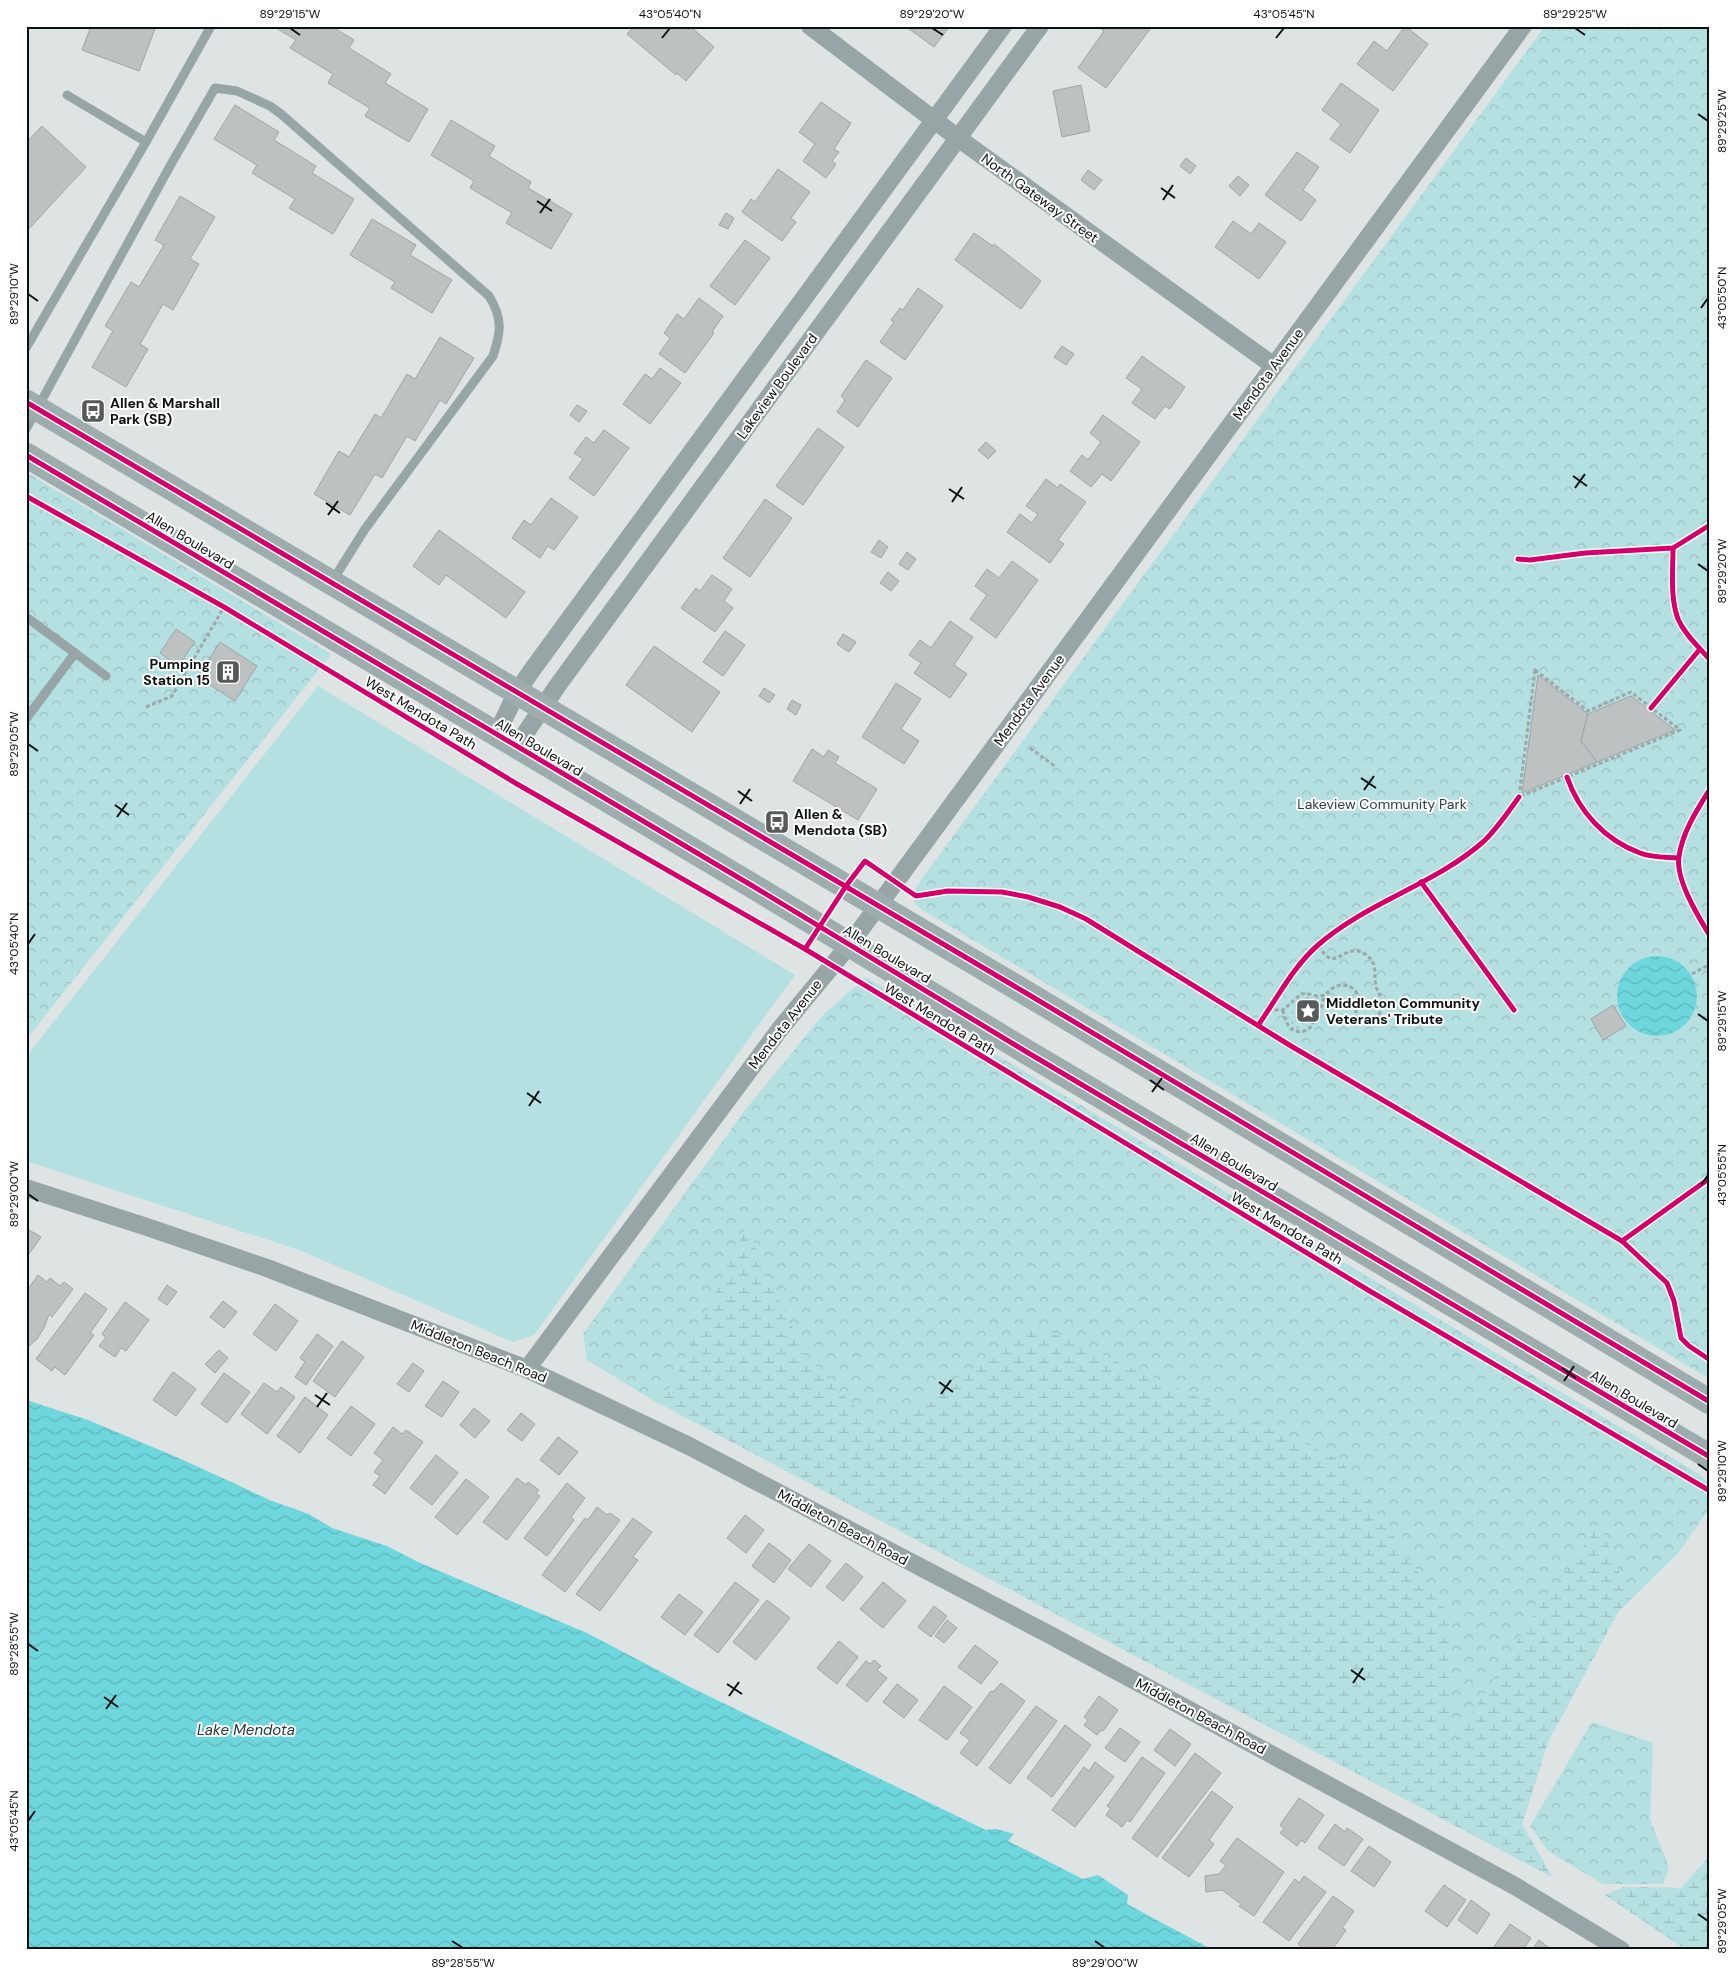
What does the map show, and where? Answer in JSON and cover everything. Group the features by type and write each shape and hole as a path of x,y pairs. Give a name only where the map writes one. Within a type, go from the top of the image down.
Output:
{"main road":[{"path":"30,413 331,582 518,692 1710,1402"},
{"name":"Allen Boulevard","path":"26,455 1710,1457"}],"street":[{"name":"North Gateway Street","path":"810,26 958,138 1274,366"},
{"path":"506,741 518,692 1003,26"},
{"name":"Lakeview Boulevard","path":"506,741 542,708 1040,26"},
{"name":"Mendota Avenue","path":"527,1369 780,1030 850,944 1523,26"},
{"name":"Middleton Beach Road","path":"26,1188 267,1268 527,1369 689,1446 1061,1640 1515,1886 1621,1950"}],"lane":[{"path":"26,348 146,142 210,26"},
{"path":"30,413 215,88 237,91 270,106 489,296 497,309 501,334 493,356 365,529 331,582"},
{"path":"67,95 146,142"},
{"path":"26,617 106,676"},
{"path":"26,719 75,653"}],"path":[{"path":"217,602 233,612"},
{"path":"146,706 172,696 224,607"},
{"path":"1513,805 1519,797 1535,670 1588,711 1631,692 1680,730 1519,797"},
{"path":"1652,708 1658,700"},
{"path":"1030,748 1056,766"},
{"path":"1567,777 1570,785"},
{"path":"1312,951 1326,939"},
{"path":"1268,1010 1283,1010 1301,994 1324,995 1336,986 1348,988 1357,993 1356,1018 1360,1021 1374,1019 1382,1008 1382,1000 1375,982 1376,970 1371,959 1358,952 1349,951 1334,960 1329,959 1318,944"},
{"path":"1692,974 1710,964"},
{"path":"1283,1010 1288,1026 1292,1030 1302,1032 1312,1026 1315,1012 1322,1006 1324,995"},
{"path":"1263,1017 1273,1002"}],"green space":[{"name":"Lakeview Community Park","path":"1545,26 1710,26 1710,1379 921,909 916,905 913,898 921,880"},
{"path":"26,472 331,654 26,1040"},
{"path":"318,686 795,975 534,1335 513,1342 299,1250 26,1161 26,1057"},
{"path":"866,977 1702,1476 1710,1486 1710,1502 1706,1513 1679,1552 1618,1612 1548,1742 1522,1824 1552,1877 651,1399 587,1360 583,1334 745,1110 822,1016"},
{"path":"1306,995 1321,997 1320,1005 1317,1008 1313,1002 1301,1004 1299,1010 1302,1017 1305,1020 1312,1019 1312,1022 1304,1029 1295,1029 1287,1020 1287,1009 1297,999"},
{"path":"746,1227 805,1355 878,1431 1036,1326 1340,1459 1449,1616 1452,1745 1528,1624 1599,1524 1631,1599 1618,1612 1548,1742 1522,1824 1552,1877 651,1399 672,1386"},
{"path":"1592,1722 1653,1743 1650,1819 1669,1867 1663,1884 1603,1884 1548,1851 1530,1826"},
{"path":"1710,1856 1710,1950 1686,1950 1605,1895 1624,1887 1681,1888"}],"water":[{"path":"1657,956 1672,959 1685,968 1694,981 1697,996 1694,1011 1685,1024 1672,1033 1657,1036 1642,1033 1629,1024 1620,1011 1617,996 1620,981 1629,968 1642,959"},
{"name":"Lake Mendota","path":"26,1400 88,1420 181,1459 272,1501 309,1514 332,1528 387,1546 418,1562 587,1633 690,1687 986,1830 997,1829 1014,1834 1008,1841 1083,1879 1098,1875 1128,1895 1127,1904 1213,1950 26,1950"}],"building":[{"path":"91,26 156,26 139,71 82,50"},
{"path":"273,26 331,26 354,40 349,48 391,74 385,83 428,109 409,142 365,116 370,108 328,83 333,74 290,48 296,40"},
{"path":"634,26 669,26 671,28 672,26 684,26 688,30 691,27 714,47 686,81 677,73 676,75 627,34"},
{"path":"905,26 950,26 934,47"},
{"path":"1105,26 1146,26 1150,29 1106,88 1078,68 1104,31 1102,30"},
{"path":"1405,26 1428,44 1393,91 1357,64 1374,41 1387,51"},
{"path":"1341,83 1379,110 1350,153 1330,139 1341,124 1322,110"},
{"path":"1081,85 1090,131 1062,137 1053,91"},
{"path":"821,102 851,123 834,149 839,152 832,161 836,164 826,178 803,161 815,144 799,132"},
{"path":"235,105 279,132 274,140 316,166 312,173 354,199 333,234 289,208 295,199 252,173 257,165 214,139"},
{"path":"451,120 495,146 489,156 531,182 528,188 572,214 551,249 506,223 512,213 470,188 474,181 431,155"},
{"path":"42,126 86,167 26,232 26,143"},
{"path":"1297,152 1319,167 1303,190 1316,200 1301,221 1265,195"},
{"path":"1186,158 1196,166 1190,174 1180,166"},
{"path":"778,169 810,192 791,218 796,222 782,241 742,212 751,199 755,202"},
{"path":"1088,170 1102,180 1094,190 1081,180"},
{"path":"1238,176 1249,185 1240,196 1229,186"},
{"path":"180,196 215,217 190,259 199,264 173,310 163,304 140,344 148,349 126,387 92,367 113,331 105,326 131,282 139,287 164,245 155,240"},
{"path":"726,213 734,218 728,229 719,225"},
{"path":"372,219 416,245 410,255 452,280 432,313 391,288 395,282 350,255"},
{"path":"1233,221 1251,234 1259,223 1286,242 1259,279 1215,247"},
{"path":"974,233 993,246 994,244 1041,281 1021,309 955,260"},
{"path":"745,240 770,258 735,305 710,286"},
{"path":"918,288 943,306 905,360 880,342 894,322 891,320 900,308 903,310"},
{"path":"699,298 723,316 712,332 714,333 685,373 659,354 670,338 664,333 677,314 684,319"},
{"path":"440,337 474,358 446,404 440,400 415,441 407,436 382,478 375,474 350,515 314,494 339,451 349,457 375,414 381,418 407,374 415,379"},
{"path":"1062,346 1074,354 1066,365 1054,357"},
{"path":"1142,356 1185,387 1170,409 1165,406 1155,419 1132,403 1142,389 1126,378"},
{"path":"866,360 892,378 858,427 837,412 845,400 841,396"},
{"path":"660,368 681,383 650,424 623,404 645,374 652,379"},
{"path":"577,405 587,411 579,422 570,415"},
{"path":"1103,415 1140,442 1111,481 1102,474 1091,487 1070,471 1082,455 1088,460 1101,442 1090,433"},
{"path":"818,428 844,447 803,505 776,486"},
{"path":"604,430 629,448 594,496 569,478 583,459 574,453 586,437 594,443"},
{"path":"986,442 996,451 988,459 978,450"},
{"path":"1046,479 1058,488 1060,484 1086,502 1058,540 1064,544 1050,563 1007,532 1020,514 1032,523 1038,514 1026,506"},
{"path":"551,498 578,517 554,550 548,546 540,558 512,538 524,520 531,525"},
{"path":"765,499 792,518 750,577 723,558"},
{"path":"439,530 525,592 506,618 446,575 439,585 413,566"},
{"path":"879,540 888,547 881,558 871,552"},
{"path":"907,552 916,559 908,570 899,564"},
{"path":"1012,561 1038,580 996,638 970,619 987,595 975,586 987,569 999,578"},
{"path":"888,572 899,581 891,591 880,583"},
{"path":"712,575 732,589 724,601 733,608 715,632 681,608 696,588 700,591"},
{"path":"950,621 973,637 954,665 967,674 950,698 914,673 921,663 909,655 920,640 931,648"},
{"path":"176,629 195,642 178,666 160,653"},
{"path":"725,631 745,645 723,676 703,662"},
{"path":"843,634 856,642 849,652 837,644"},
{"name":"Pumping Station 15","path":"220,642 257,666 235,701 198,677"},
{"path":"654,646 720,692 692,732 626,685"},
{"path":"1538,675 1588,714 1581,741 1597,762 1522,793"},
{"path":"896,683 921,699 901,729 919,741 904,764 862,737"},
{"path":"764,688 775,695 769,703 759,696"},
{"path":"1631,696 1675,730 1597,762 1581,741 1588,714"},
{"path":"792,700 801,705 796,715 787,709"},
{"path":"812,749 824,757 828,750 839,757 835,763 877,789 858,820 793,781"},
{"path":"1613,1005 1626,1026 1603,1040 1591,1019"},
{"path":"26,1228 41,1237 26,1258"},
{"path":"38,1275 47,1282 50,1278 60,1286 64,1282 73,1289 52,1317 49,1314 44,1328 37,1339 26,1349 26,1292"},
{"path":"167,1285 177,1292 167,1305 158,1299"},
{"path":"85,1293 107,1309 90,1333 94,1335 65,1375 55,1367 52,1371 36,1359"},
{"path":"223,1301 237,1312 224,1328 210,1317"},
{"path":"125,1302 149,1320 126,1351 121,1348 115,1357 99,1346 106,1337 102,1334"},
{"path":"275,1304 298,1321 276,1351 253,1334"},
{"path":"317,1334 333,1346 306,1385 295,1377 305,1362 300,1358"},
{"path":"342,1341 364,1357 335,1397 313,1381"},
{"path":"219,1350 228,1358 215,1373 205,1364"},
{"path":"413,1363 424,1371 409,1392 397,1384"},
{"path":"173,1372 196,1389 176,1416 153,1400"},
{"path":"224,1373 250,1392 227,1423 201,1404"},
{"path":"443,1381 459,1392 442,1417 425,1406"},
{"path":"264,1383 277,1392 281,1387 295,1397 267,1434 241,1414"},
{"path":"305,1397 328,1415 300,1453 277,1436"},
{"path":"351,1406 375,1424 351,1456 327,1438"},
{"path":"474,1408 490,1421 475,1438 460,1425"},
{"path":"521,1413 535,1424 522,1441 507,1430"},
{"path":"393,1427 402,1434 406,1430 423,1442 385,1494 373,1485 380,1476 374,1472 383,1460 374,1453"},
{"path":"558,1437 578,1452 559,1475 540,1460"},
{"path":"436,1455 458,1473 432,1505 410,1488"},
{"path":"517,1478 526,1485 528,1482 539,1490 536,1493 540,1496 507,1540 483,1522"},
{"path":"466,1479 489,1497 457,1535 435,1517"},
{"path":"567,1483 585,1498 571,1517 574,1520 547,1556 524,1538"},
{"path":"597,1507 607,1515 610,1513 620,1520 565,1592 542,1575 585,1518 588,1520"},
{"path":"745,1515 764,1530 746,1553 727,1538"},
{"path":"633,1518 652,1532 633,1557 638,1560 600,1611 576,1594"},
{"path":"769,1543 791,1560 774,1583 752,1566"},
{"path":"809,1544 831,1561 811,1587 788,1569"},
{"path":"846,1563 863,1577 843,1601 826,1587"},
{"path":"735,1582 759,1600 718,1653 694,1635"},
{"path":"883,1582 906,1601 883,1628 860,1609"},
{"path":"679,1594 703,1612 685,1635 661,1617"},
{"path":"767,1600 790,1618 756,1660 733,1642"},
{"path":"934,1606 947,1616 931,1637 918,1627"},
{"path":"947,1620 957,1628 944,1643 935,1636"},
{"path":"839,1641 858,1657 837,1684 817,1668"},
{"path":"975,1645 998,1662 981,1684 958,1667"},
{"path":"874,1660 881,1666 877,1670 887,1678 867,1702 846,1685 866,1661 870,1664"},
{"path":"1001,1683 1025,1701 977,1766 960,1753 970,1740 960,1733 991,1691 993,1692"},
{"path":"897,1684 918,1700 904,1718 883,1702"},
{"path":"944,1686 972,1707 947,1740 919,1720"},
{"path":"1099,1696 1118,1710 1103,1731 1101,1730 1097,1735 1084,1725 1088,1720 1084,1717"},
{"path":"1036,1706 1057,1721 1010,1784 989,1768"},
{"path":"1065,1725 1091,1745 1052,1797 1027,1778"},
{"path":"1120,1728 1140,1742 1125,1762 1105,1748"},
{"path":"1170,1729 1191,1744 1175,1766 1154,1750"},
{"path":"1195,1753 1221,1773 1157,1857 1132,1838"},
{"path":"1142,1757 1165,1773 1130,1822 1127,1820 1122,1827 1106,1815 1111,1808 1107,1806"},
{"path":"1095,1762 1114,1777 1075,1827 1052,1810 1084,1767 1089,1771"},
{"path":"1212,1791 1233,1807 1209,1840 1214,1844 1189,1877 1162,1858"},
{"path":"1299,1798 1324,1815 1305,1843 1301,1840 1297,1846 1280,1833 1284,1828 1280,1825"},
{"path":"1335,1824 1345,1832 1347,1828 1363,1839 1344,1866 1318,1848"},
{"path":"1237,1838 1284,1872 1254,1916 1239,1906 1241,1904 1222,1890 1206,1892 1205,1876 1219,1874 1226,1865 1220,1861"},
{"path":"1369,1846 1391,1862 1374,1887 1351,1871"},
{"path":"1304,1876 1326,1892 1289,1941 1263,1922 1295,1879 1299,1883"},
{"path":"1444,1885 1466,1900 1447,1927 1425,1911"},
{"path":"1333,1896 1354,1911 1342,1928 1346,1930 1332,1950 1306,1950 1298,1944"},
{"path":"1471,1900 1490,1914 1477,1934 1458,1920"},
{"path":"1510,1924 1531,1938 1523,1950 1495,1950 1493,1948"},
{"path":"1539,1940 1552,1950 1532,1950"}],"cycle path":[{"path":"26,402 1026,993 1710,1402"},
{"name":"West Mendota Path","path":"26,455 1710,1457"},
{"name":"West Mendota Path","path":"26,496 224,607 517,784 805,949 1368,1290 1710,1491"},
{"path":"1518,559 1530,560 1585,553 1673,548 1710,525"},
{"path":"1673,548 1672,575 1675,611 1688,636 1710,660"},
{"path":"1651,708 1700,649"},
{"path":"1567,777 1572,790 1586,813 1616,841 1645,855 1678,858"},
{"path":"1710,789 1687,829 1679,856 1680,875 1688,897 1710,936"},
{"path":"1259,1024 1293,973 1318,945 1358,917 1464,857 1488,837 1519,797"},
{"path":"805,949 846,886 865,861 916,896 948,891 1002,892 1028,897 1060,907 1086,919 1291,1046 1622,1241 1667,1283 1674,1301 1681,1338 1689,1346 1710,1360"},
{"path":"1421,882 1514,1010"},
{"path":"1622,1241 1710,1178"}],"place":[{"name":"Allen & Marshall Park (SB)","path":"93,411"},
{"name":"Pumping Station 15","path":"228,672"},
{"name":"Allen & Mendota (SB)","path":"777,822"},
{"name":"Middleton Community Veterans' Tribute","path":"1308,1011"}]}
